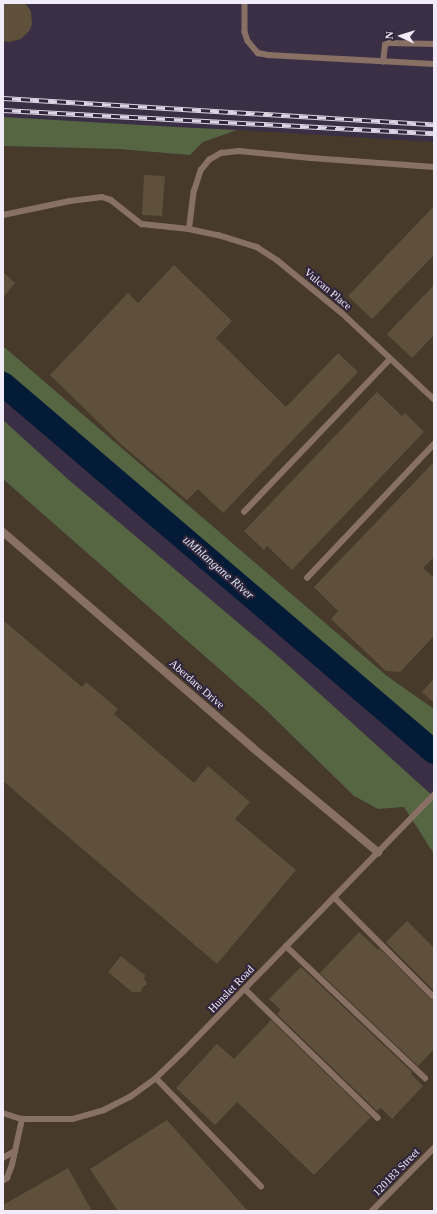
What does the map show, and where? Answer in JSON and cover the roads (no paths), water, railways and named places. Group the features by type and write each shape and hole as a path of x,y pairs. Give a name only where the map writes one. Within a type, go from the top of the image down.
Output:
{"street":[{"name":"Aberdare Drive","path":"3,532 253,748 378,852"}],"lane":[{"path":"245,3 245,32 248,41 258,53 268,55 434,64"},
{"path":"383,62 385,45 389,43 434,44"},
{"path":"189,229 194,191 201,170 209,160 221,153 239,151 434,167"},
{"name":"Vulcan Place","path":"3,214 70,201 102,197 111,200 142,224 189,229 218,235 257,247 277,260 312,288 434,400"},
{"path":"244,512 390,359"},
{"path":"307,578 434,444"},
{"name":"Hunslet Road","path":"3,1114 22,1119 73,1119 104,1110 130,1097 156,1078 434,795"},
{"path":"334,897 434,996"},
{"path":"286,946 425,1078"},
{"path":"245,989 378,1118"},
{"path":"156,1078 261,1186"},
{"path":"3,1181 12,1166 22,1119"},
{"name":"120183 Street","path":"372,1211 434,1148"},
{"path":"3,1158 15,1151"}],"waterway":[{"name":"uMhlangane River","path":"3,384 434,752"}],"railway":[{"path":"3,98 434,124"},
{"path":"3,110 434,133"}]}
